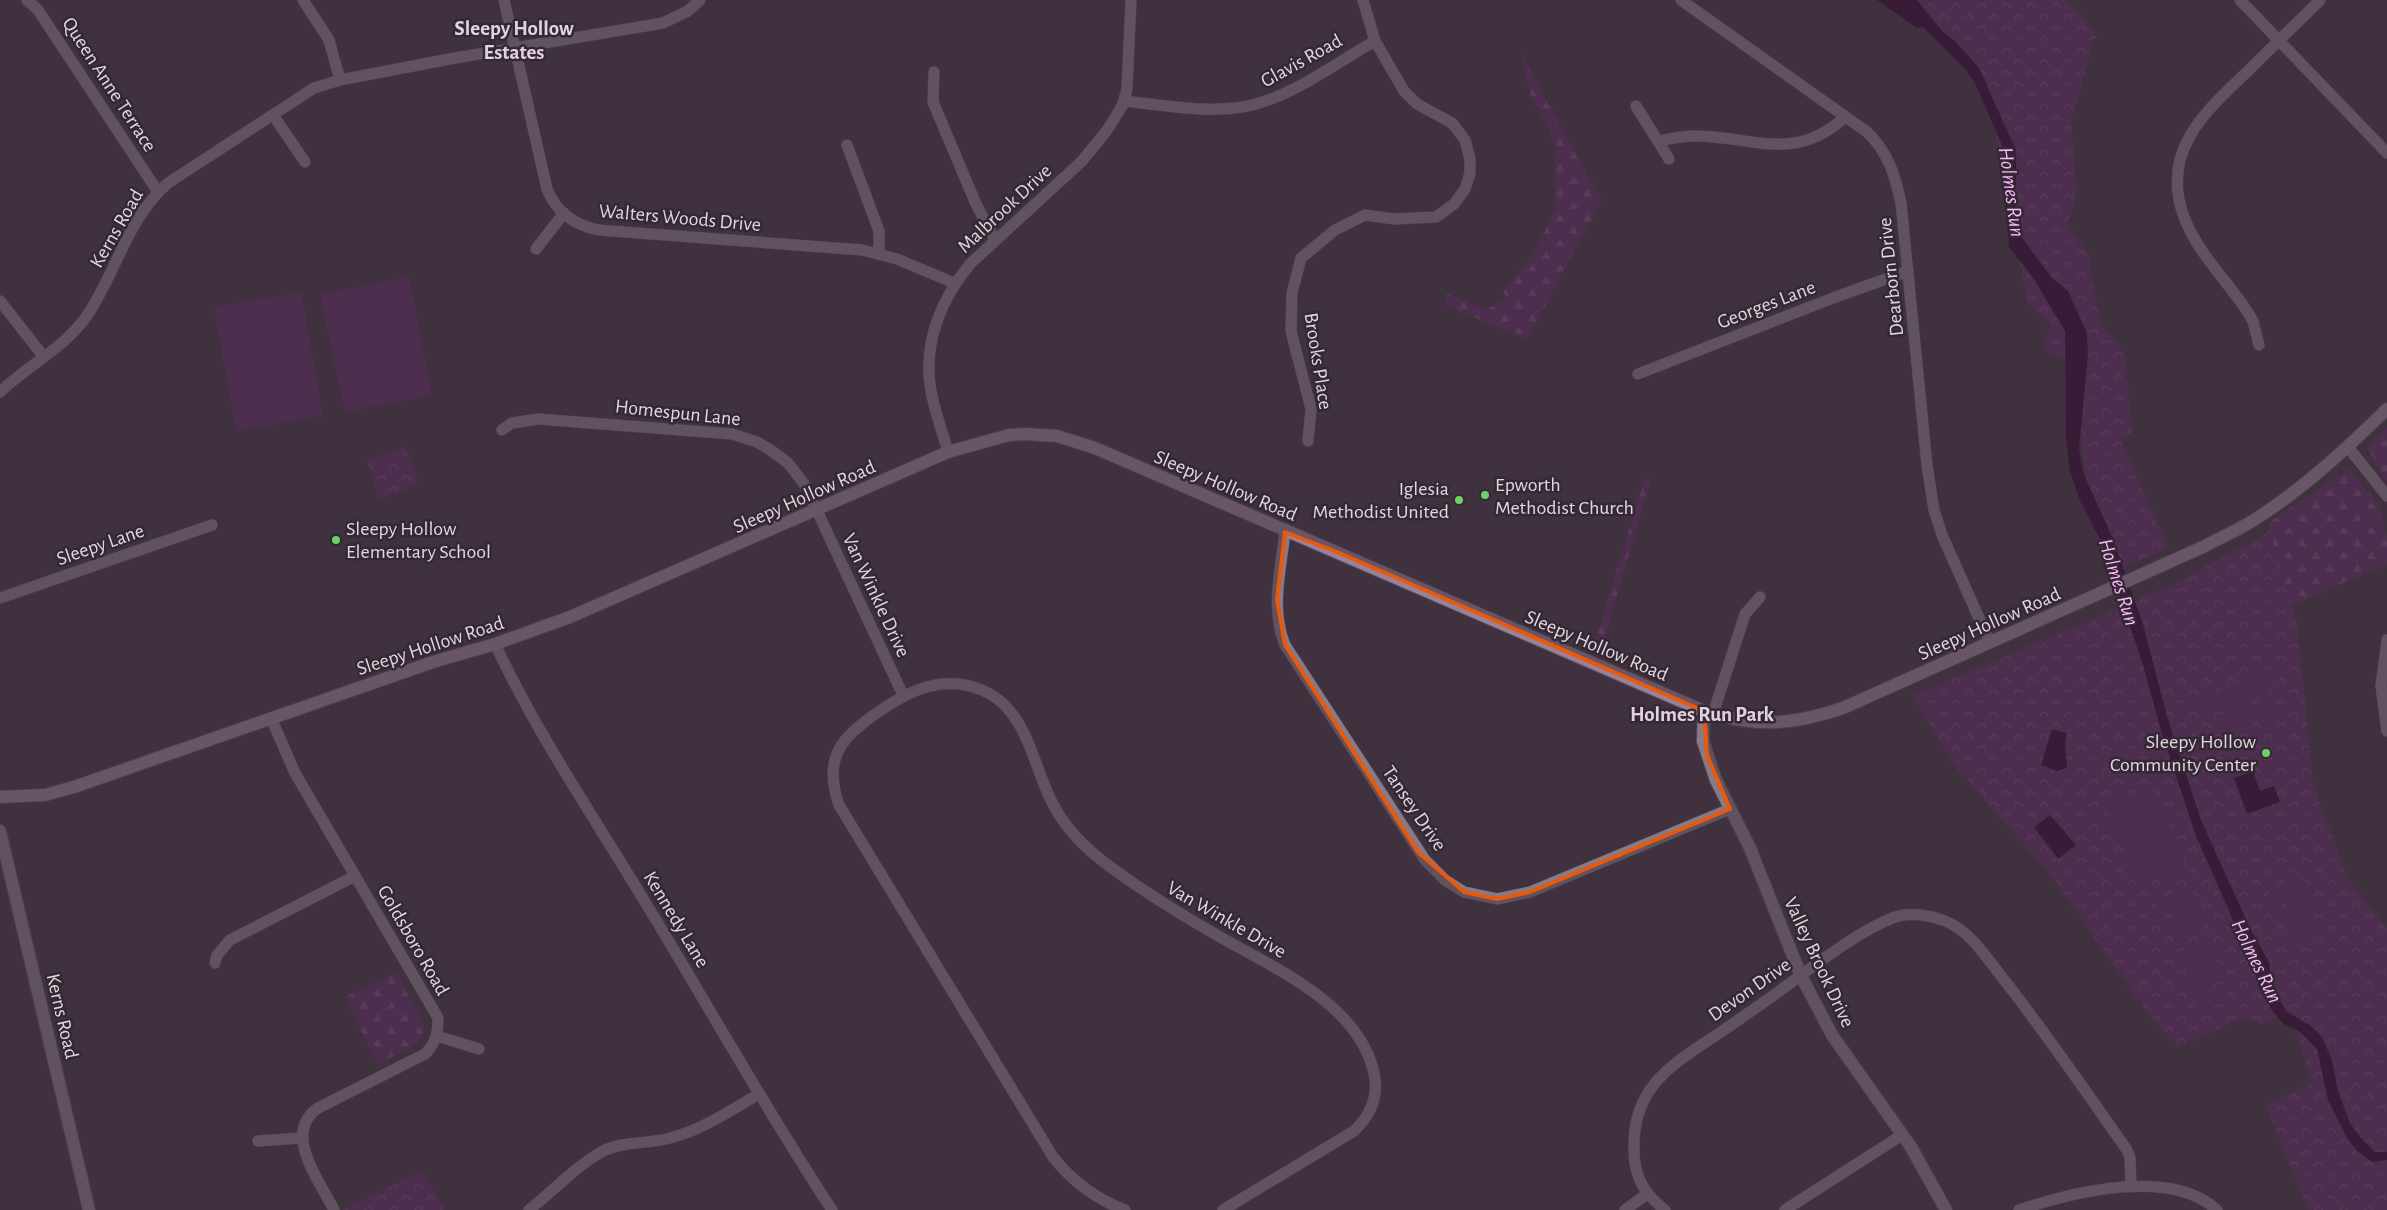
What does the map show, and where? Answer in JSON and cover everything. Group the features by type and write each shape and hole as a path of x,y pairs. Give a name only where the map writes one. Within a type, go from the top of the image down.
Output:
{"main road":[{"name":"Sleepy Hollow Road","path":"0,797 45,795 74,787 433,662 495,644 570,618 818,511 948,452 1009,435 1058,436 1095,448 1285,532 1337,552 1345,558 1709,713 1741,721 1762,723 1815,718 1843,708 2142,575 2203,547 2253,521 2301,487 2348,447 2387,409"}],"street":[{"name":"Queen Anne Terrace","path":"26,0 38,10 158,192"},
{"path":"303,0 329,40 340,80"},
{"name":"Walters Woods Drive","path":"504,0 547,189 550,198 564,214 580,224 598,230 847,249 879,254 954,283"},
{"name":"Kerns Road","path":"0,392 44,357 86,317 140,216 158,192 314,88 340,80 663,23 688,11 700,0"},
{"name":"Malbrook Drive","path":"948,452 932,395 929,365 930,346 938,317 954,283 970,264 1082,161 1102,138 1124,101 1128,80 1131,0"},
{"name":"Brooks Place","path":"1308,441 1311,409 1291,331 1292,293 1301,258 1335,230 1365,215 1394,218 1436,217 1454,204 1465,189 1470,173 1470,159 1465,140 1452,124 1417,104 1404,91 1375,41 1363,0"},
{"name":"Dearborn Drive","path":"1681,0 1875,140 1891,164 1901,203 1927,465 1934,510 1942,535 1990,643"},
{"path":"2240,0 2387,153"},
{"path":"2259,345 2253,321 2190,230 2180,201 2178,170 2187,139 2200,118 2320,0"},
{"name":"Glavis Road","path":"1124,101 1224,109 1262,102 1289,91 1375,41"},
{"path":"934,72 933,102 976,204 995,240"},
{"path":"1636,106 1669,159"},
{"path":"272,115 305,162"},
{"path":"1659,141 1677,137 1699,136 1772,145 1788,144 1822,135 1845,117"},
{"path":"847,144 879,231 879,254"},
{"path":"536,249 564,214"},
{"name":"Georges Lane","path":"1638,374 1833,298 1908,271"},
{"path":"0,301 44,357"},
{"name":"Homespun Lane","path":"502,430 512,423 538,419 732,434 757,442 788,463 805,484 818,511"},
{"path":"2348,447 2387,496"},
{"name":"Van Winkle Drive","path":"818,511 903,695"},
{"name":"Sleepy Lane","path":"0,598 212,525"},
{"name":"Tansey Drive","path":"1285,532 1277,600 1277,618 1285,645 1418,852 1456,887 1484,897 1497,899 1530,892 1730,809"},
{"name":"Valley Brook Drive","path":"1760,597 1745,614 1709,713 1703,741 1707,755 1730,809 1750,848 1801,976 1832,1035 1902,1136 1946,1210"},
{"path":"2387,640 2381,686 2387,732"},
{"name":"Kennedy Lane","path":"495,644 511,678 563,768 684,966 759,1094 832,1210"},
{"name":"Van Winkle Drive","path":"1125,1210 1086,1190 1061,1168 1053,1157 839,804 832,779 835,760 843,743 862,724 903,695 916,689 965,685 977,688 999,700 1011,712 1019,725 1054,806 1077,839 1152,897 1282,972 1325,1001 1339,1012 1359,1037 1371,1062 1376,1089 1370,1112 1363,1122 1354,1131 1223,1210"},
{"name":"Goldsboro Road","path":"271,718 295,773 434,1008 438,1018 437,1036"},
{"name":"Kerns Road","path":"0,831 89,1210"},
{"path":"215,964 217,955 230,940 355,876"},
{"name":"Devon Drive","path":"1665,1210 1647,1194 1637,1177 1633,1141 1639,1110 1652,1084 1680,1058 1870,929 1896,917 1918,914 1944,920 1972,940 2034,1017 2127,1150 2130,1158 2131,1187"},
{"path":"334,1210 303,1148 303,1127 313,1112 425,1054 437,1036 479,1048"},
{"path":"529,1210 589,1160 604,1151 620,1145 669,1138 687,1133 759,1094"},
{"path":"1785,1210 1902,1136"},
{"path":"258,1141 302,1138"},
{"path":"2019,1210 2060,1197 2088,1191 2131,1187 2167,1189 2188,1194 2205,1200 2217,1210"},
{"path":"1625,1210 1647,1194"}],"highlighted area":[{"path":"1285,532 1337,552 1704,711 1707,755 1730,809 1530,892 1497,899 1464,892 1418,852 1285,645 1277,600"}],"green space":[{"path":"1889,0 2066,0 2099,35 2089,44 2092,47 2071,123 2077,191 2068,225 2088,253 2100,321 2125,355 2132,432 2120,439 2169,548 2114,572 2079,499 2088,495 2074,365 2042,349 2051,325 2028,304 1985,79"},
{"path":"1521,54 1602,200 1527,339 1446,306 1447,294 1486,310 1507,298 1503,292 1535,252 1555,210 1555,149 1550,131 1531,96"},
{"path":"409,277 432,395 345,412 320,294"},
{"path":"301,292 323,416 236,431 214,307"},
{"path":"2387,427 2387,483 2367,447"},
{"path":"405,447 416,472 417,485 379,499 367,460"},
{"path":"2349,469 2379,504 2387,536 2387,564 2283,609 2268,523"},
{"path":"1645,478 1651,479 1601,651 1593,648"},
{"path":"2270,531 2297,623 2313,783 2348,880 2387,928 2387,1210 2308,1210 2266,1106 2313,1082 2288,1012 2262,1024 2242,1018 2178,1047 2148,1014 2052,877 1952,762 1912,696 2175,584"},
{"path":"2260,667 2271,695 2256,701 2245,673"},
{"path":"2239,684 2240,687 2246,685 2249,694 2243,696 2244,700 2210,712 2209,709 2204,711 2200,702 2206,700 2204,696"},
{"path":"2273,698 2281,721 2264,726 2256,704"},
{"path":"2247,706 2252,722 2218,734 2213,718"},
{"path":"2153,786 2186,868 2139,886 2105,804"},
{"path":"2303,877 2309,893 2276,907 2269,891"},
{"path":"2188,887 2194,903 2160,916 2154,901"},
{"path":"2311,898 2318,914 2284,928 2278,912"},
{"path":"2196,908 2203,923 2169,937 2163,921"},
{"path":"2320,919 2326,935 2293,949 2286,933"},
{"path":"2207,942 2214,957 2180,971 2174,956"},
{"path":"2215,962 2222,978 2188,992 2182,976"},
{"path":"396,972 425,1027 419,1042 378,1065 345,997"},
{"path":"2224,983 2230,998 2197,1012 2191,997"},
{"path":"422,1170 445,1210 342,1210"}],"water":[{"name":"Holmes Run","path":"1877,0 1917,0 1942,31 1955,41 1979,68 2016,150 2018,232 2052,278 2068,291 2087,333 2088,354 2079,449 2084,475 2111,534 2143,624 2167,716 2201,820 2250,928 2269,962 2272,982 2278,997 2286,1011 2311,1026 2322,1037 2332,1060 2338,1091 2350,1123 2375,1152 2387,1152 2387,1160 2372,1162 2358,1152 2347,1138 2328,1100 2317,1049 2300,1032 2284,1024 2273,1012 2259,988 2255,970 2196,836 2161,731 2143,665 2102,544 2079,499 2070,470 2066,440 2065,331 2033,278 2009,247 2005,197 2005,157 2001,143 1975,83 1966,70 1923,27 1917,28"},
{"path":"2052,729 2067,733 2065,742 2067,768 2057,771 2041,765"},
{"path":"2253,771 2260,791 2274,786 2280,802 2247,814 2234,778"},
{"path":"2050,815 2076,845 2058,859 2034,827"}],"place":[{"name":"Epworth Methodist Church","path":"1485,495"},
{"name":"Iglesia Methodist United","path":"1459,500"},
{"name":"Sleepy Hollow Elementary School","path":"336,540"},
{"name":"Sleepy Hollow Community Center","path":"2266,753"}],"district":[{"name":"Sleepy Hollow Estates","path":"514,40"},
{"name":"Holmes Run Park","path":"1702,714"}]}
